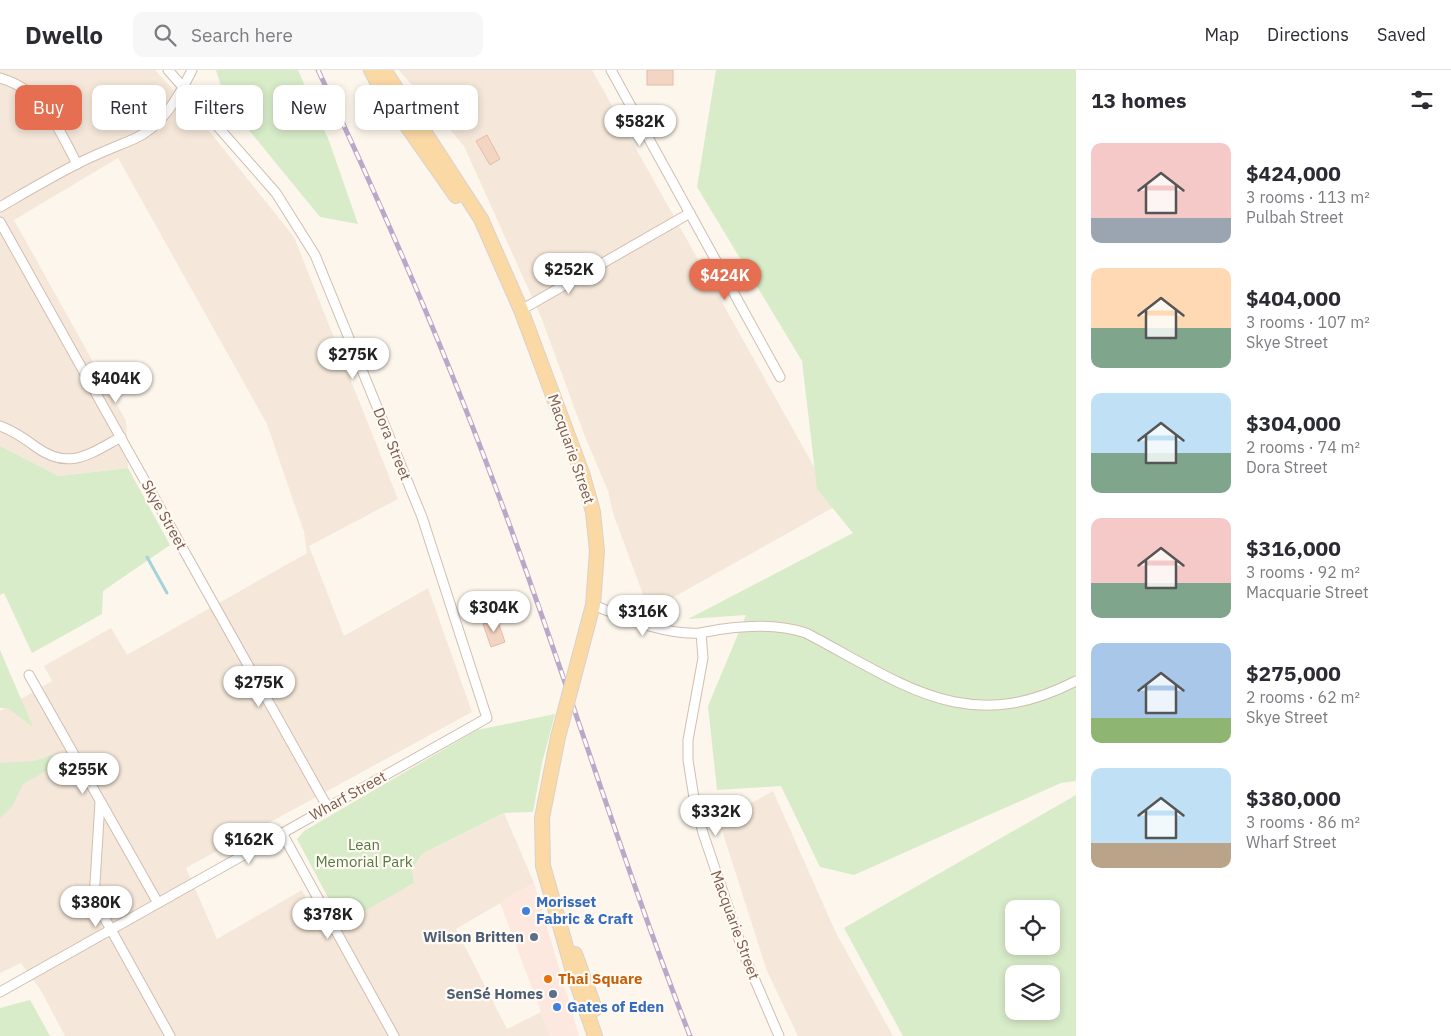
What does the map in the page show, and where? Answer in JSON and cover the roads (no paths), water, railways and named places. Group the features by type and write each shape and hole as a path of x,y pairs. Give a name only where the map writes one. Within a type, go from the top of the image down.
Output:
{"main road":[{"name":"Macquarie Street","path":"371,70 381,89 468,213 520,310"},
{"name":"Macquarie Street","path":"384,70 480,218 520,310 582,474 593,512 598,551 593,605 558,738 542,818 543,866 555,913"},
{"path":"555,913 595,1036"},
{"path":"555,913 584,974 604,1036"}],"street":[{"name":"Dora Street","path":"168,70 181,85"},
{"path":"185,85 192,70"},
{"path":"611,70 780,377"},
{"path":"0,78 11,81 33,94 44,106 77,164"},
{"path":"0,207 77,164 113,146 135,138 151,128 169,110 176,100"},
{"name":"Dora Street","path":"221,130 276,193 315,255 422,517 487,718"},
{"path":"520,310 690,213"},
{"name":"Skye Street","path":"0,222 328,808"},
{"path":"0,426 23,436 47,454 60,459 74,460 89,455 121,437"},
{"path":"593,605 656,628 701,633 759,626 788,627 806,633 918,692 948,701 980,706 1011,704 1044,696 1076,681"},
{"name":"Macquarie Street","path":"701,633 703,658 688,740 688,760 694,798 703,833 745,957 779,1036"},
{"path":"29,676 158,903"},
{"name":"Wharf Street","path":"0,992 487,718"},
{"path":"100,802 94,899 170,1036"},
{"path":"282,834 394,1036"}],"waterway":[{"path":"147,557 167,593"}],"railway":[{"path":"318,70 412,279 477,438 522,559 640,900 690,1036"}],"place":[{"name":"Morisset Fabric & Craft","path":"526,911"},
{"name":"Wilson Britten","path":"534,937"},
{"name":"Thai Square","path":"548,979"},
{"name":"SenSé Homes","path":"553,994"},
{"name":"Gates of Eden","path":"557,1007"}],"park label":[{"name":"Lean Memorial Park","path":"364,854"}]}
